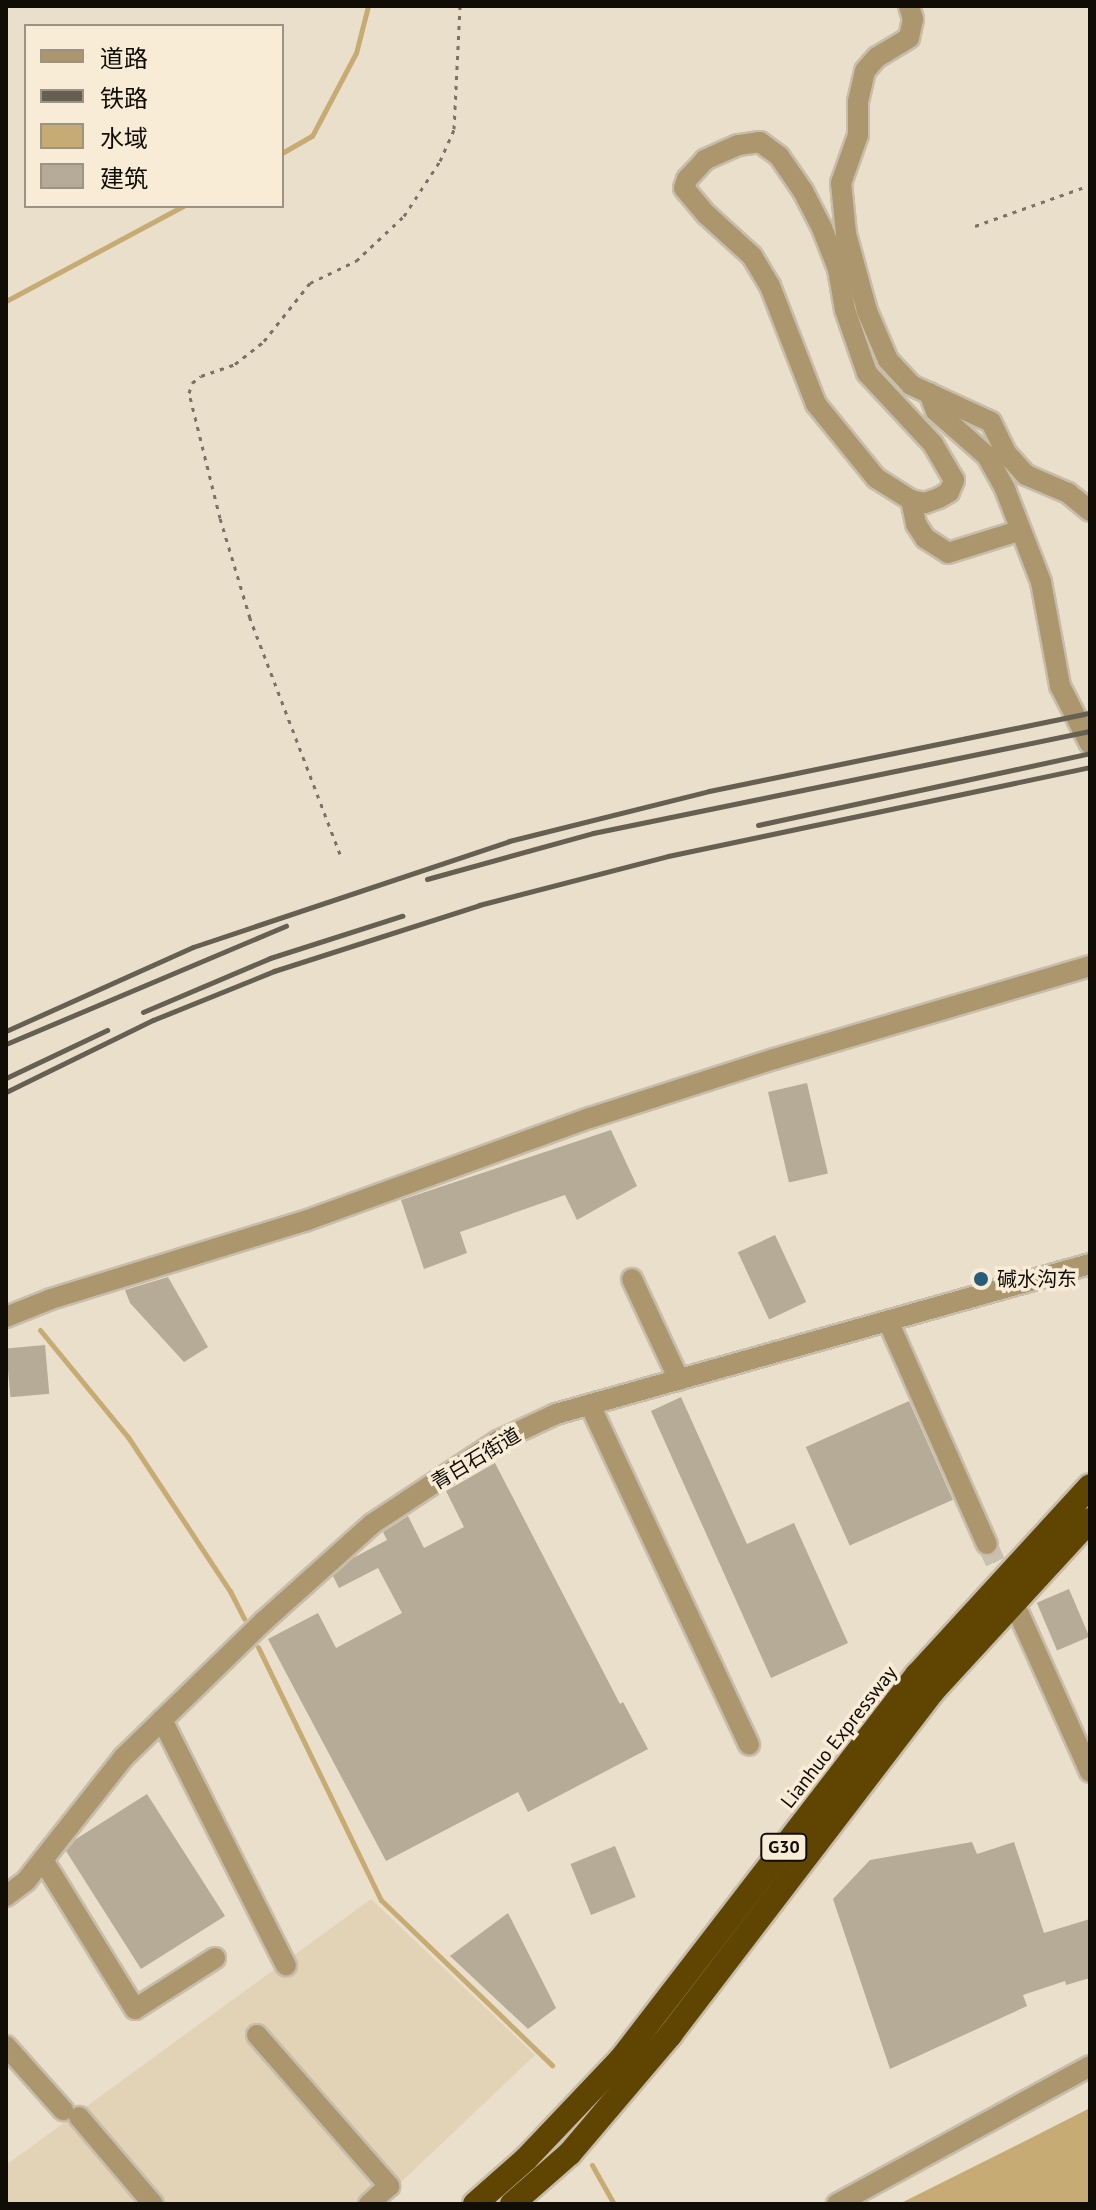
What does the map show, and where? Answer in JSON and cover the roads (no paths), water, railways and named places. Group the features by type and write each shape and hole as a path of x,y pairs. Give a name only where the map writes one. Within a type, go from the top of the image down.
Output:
{"highway":[{"name":"Lianhuo Expressway","path":"475,2204 526,2159 621,2059 917,1675 1090,1486"},
{"name":"G30","path":"512,2204 570,2153 670,2035 932,1692 1090,1520"}],"street":[{"path":"909,6 913,19 909,38 877,57 865,71 858,102 858,135 841,183 846,234 867,311 888,360 911,385 991,422 1006,453 1026,475 1068,493 1090,511"},
{"path":"911,500 925,503 939,498 949,492 954,480 933,444 867,373 845,310 838,269 803,191 779,156 760,142 738,145 705,160 687,179 684,188 707,215 752,256 770,286 816,404 876,478 911,500 921,531 939,550 948,553 1018,531"},
{"path":"929,393 936,411 987,456 1005,489 1018,531 1031,551 1041,582 1060,686 1090,744"},
{"path":"6,1317 51,1299 305,1221 647,1100 1090,966"},
{"name":"青白石街道","path":"9,1887 43,1860 124,1757 372,1524 498,1441 556,1414 1090,1264"},
{"path":"632,1279 679,1380"},
{"path":"888,1321 987,1544"},
{"path":"590,1405 749,1745"},
{"path":"1019,1614 1090,1772"},
{"path":"162,1720 286,1966"},
{"path":"43,1860 135,2009 215,1958"},
{"path":"257,2035 389,2186 369,2204"},
{"path":"6,2046 153,2204"},
{"path":"837,2204 1090,2066"}],"water":[{"path":"1090,2108 1090,2204 899,2204 1033,2137"}],"waterway":[{"path":"284,152 312,136 356,53 368,6"},
{"path":"6,301 179,208"},
{"path":"40,1330 128,1437 230,1591 244,1619"},
{"path":"258,1647 381,1900 552,2065"},
{"path":"592,2165 614,2204"}],"tunnel":[{"path":"987,1544 1009,1592"}],"railway":[{"path":"6,1031 193,947 509,841 709,791 1090,713"},
{"path":"427,879 593,833 1090,731"},
{"path":"758,825 1090,753"},
{"path":"6,1092 153,1020 274,971 479,905 668,856 1090,767"},
{"path":"143,1012 270,958 402,916"},
{"path":"6,1044 286,926"},
{"path":"6,1078 107,1030"}],"place":[{"name":"碱水沟东","path":"981,1279"}]}
